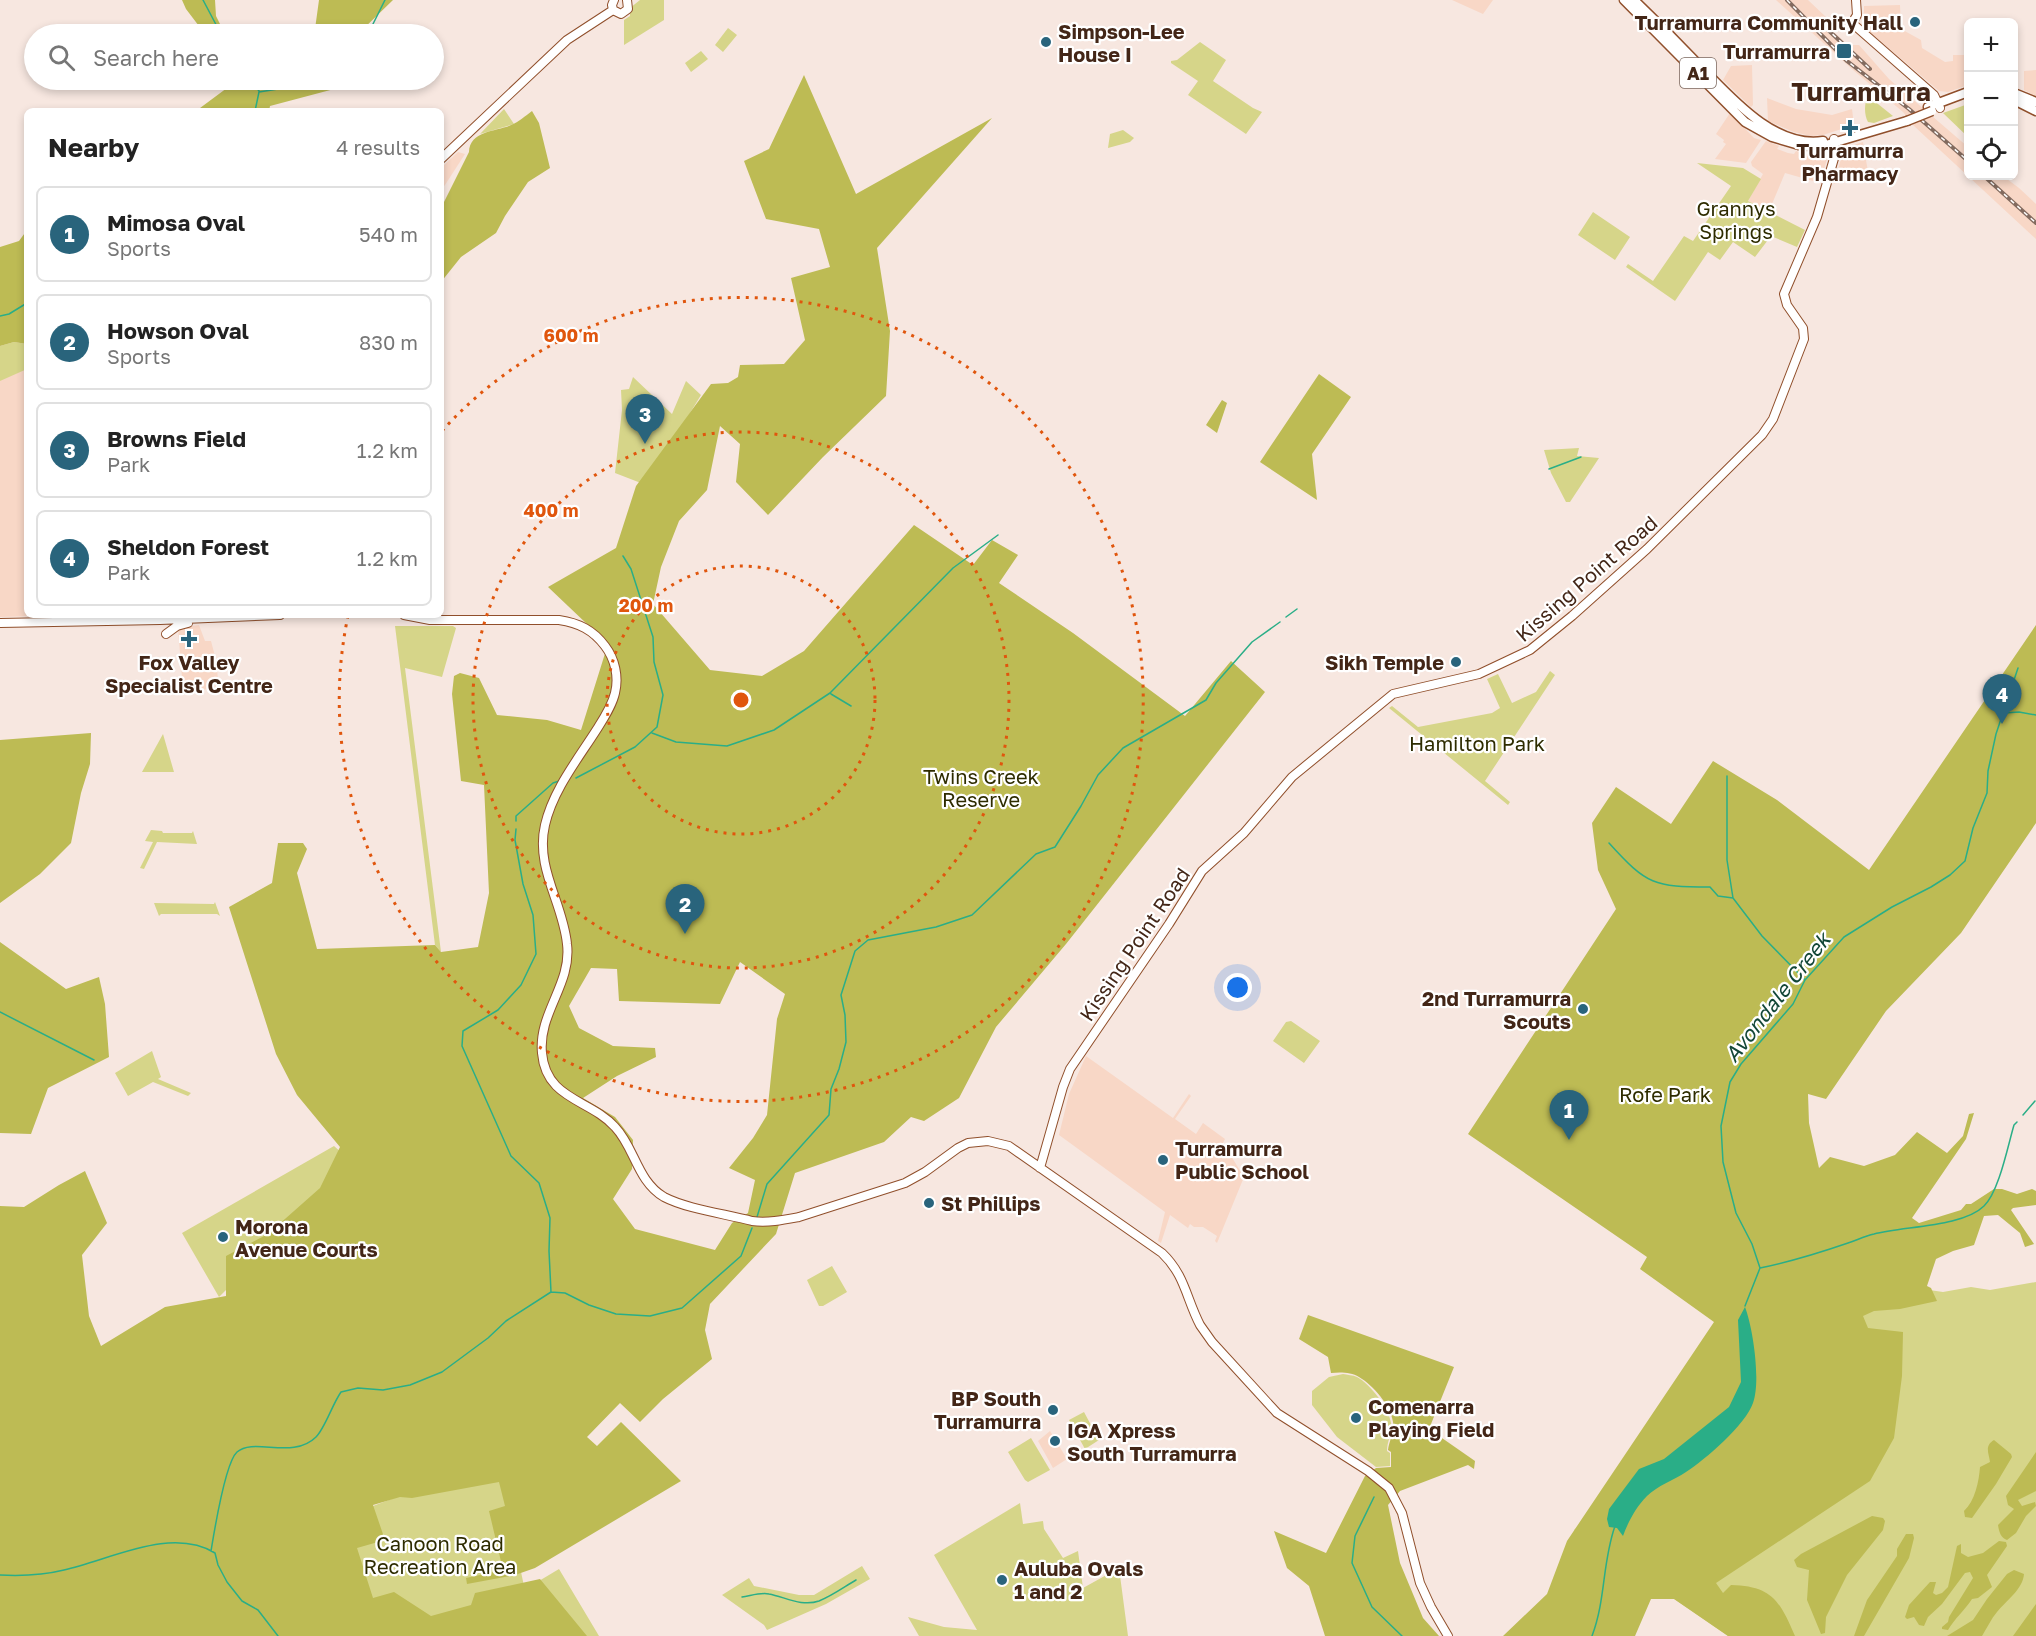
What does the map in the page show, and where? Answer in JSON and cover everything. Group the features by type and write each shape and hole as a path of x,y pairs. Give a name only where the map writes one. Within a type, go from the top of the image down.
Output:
{"highway":[{"name":"A1","path":"1624,0 1728,105 1753,127 1772,137 1798,145 1814,148 1905,119 1964,94"},
{"name":"A1","path":"1634,0 1732,99 1763,124 1800,140 1834,141"},
{"path":"2018,95 2036,102"},
{"name":"A1","path":"1934,107 1964,99"},
{"path":"2018,102 2036,111"}],"main road":[{"path":"614,0 612,5 619,14 628,9 627,0"},
{"path":"1856,0 1857,15 1852,23 1934,95 1934,107"},
{"path":"444,156 567,40 614,10"},
{"name":"Kissing Point Road","path":"1040,1167 1070,1069 1169,924 1202,871 1244,833 1292,777 1393,694 1479,674 1530,651 1670,528 1769,427 1804,339 1803,328 1785,299 1785,288 1813,232 1834,160 1834,141"},
{"path":"113,621 124,618"},
{"path":"0,623 113,621 148,618"},
{"path":"166,634 180,624 211,618"},
{"path":"420,618 571,621 593,632 613,660 617,683 613,702 555,798 544,827 543,857 546,873 566,934 568,953 564,979 542,1030 542,1054 549,1076 558,1089 615,1126 624,1138 642,1175 658,1193 680,1203 764,1222 800,1217 905,1183 925,1172 958,1148 973,1142 1000,1143 1009,1146 1167,1258 1180,1274 1193,1313 1200,1326 1277,1413 1386,1485 1402,1513 1420,1583 1448,1636"}],"shaded area":[{"path":"1452,0 1493,0 1483,14"},
{"path":"1776,0 1808,0 1827,18 1823,22 1848,45 1859,45 1889,79 1964,144 1964,172 1914,126 1903,112"},
{"path":"1900,5 1901,29 1921,40 1922,48 1945,62 1953,61 1953,55 1964,55 1964,86 1948,92 1939,91 1864,27 1864,6"},
{"path":"1752,65 1753,105 1751,107 1723,80 1731,66"},
{"path":"2036,70 2036,96 2024,90 2024,71"},
{"path":"1767,98 1796,109 1832,115 1852,109 1854,125 1823,135 1811,136 1794,132 1768,121"},
{"path":"1730,113 1754,138 1761,140 1746,163 1715,159 1726,144 1716,134"},
{"path":"1766,141 1779,146 1777,149 1788,153 1794,154 1796,151 1813,156 1825,156 1827,159 1820,183 1785,173 1769,211 1748,201 1763,174 1752,166 1751,162"},
{"path":"1863,142 1869,178 1834,184 1844,148"},
{"path":"458,152 465,154 444,186 444,165"},
{"path":"1972,180 2008,180 2019,188 2036,204 2036,239"},
{"path":"24,344 24,616 0,617 0,346"},
{"path":"199,625 205,641 211,641 216,660 219,689 183,690 178,628"},
{"name":"Turramurra Public School","path":"1086,1056 1173,1118 1189,1094 1191,1096 1175,1119 1196,1134 1203,1123 1225,1139 1223,1143 1244,1177 1217,1243 1215,1241 1217,1236 1203,1227 1194,1227 1190,1224 1188,1228 1170,1215 1161,1243 1158,1241 1165,1212 1059,1135 1069,1094"},
{"path":"1745,1307 1751,1328 1756,1368 1755,1393 1749,1412 1734,1431 1704,1459 1647,1496 1627,1525 1623,1536 1617,1528 1609,1527 1607,1519 1609,1509 1639,1469 1664,1459 1729,1407 1741,1382 1738,1320"},
{"path":"1050,1431 1067,1459 1053,1468 1038,1441"}],"green space":[{"path":"182,0 215,0 216,16 220,24 197,24"},
{"path":"319,0 393,0 368,24 316,24"},
{"path":"640,0 664,0 664,20 624,45 624,20 630,16 630,8"},
{"path":"728,28 737,35 723,52 715,45"},
{"path":"1200,42 1226,60 1213,81 1262,112 1246,134 1188,95 1198,81 1171,63"},
{"path":"701,51 708,59 691,72 685,63"},
{"name":"Twins Creek Reserve","path":"804,75 856,194 992,118 877,248 890,331 886,396 768,515 736,482 740,444 720,426 707,490 679,521 661,567 653,604 710,670 762,676 804,651 914,525 973,565 992,540 1018,555 999,583 1073,633 1185,716 1231,661 1265,692 1066,944 996,1027 959,1098 924,1121 911,1117 884,1142 795,1173 776,1234 710,1304 705,1330 712,1359 663,1399 640,1422 620,1403 587,1437 597,1446 621,1422 681,1481 535,1568 515,1575 467,1584 466,1578 503,1570 489,1511 505,1506 499,1482 412,1498 400,1497 373,1505 385,1540 357,1548 373,1598 394,1592 431,1616 471,1605 475,1593 540,1579 587,1636 0,1636 0,1206 24,1207 85,1171 107,1223 82,1255 89,1316 101,1346 165,1307 226,1296 226,1256 268,1234 320,1188 340,1147 297,1095 276,1054 229,907 272,883 278,843 303,843 307,849 297,873 317,949 435,945 441,952 478,947 489,893 484,785 461,781 452,694 454,676 460,673 479,678 497,715 547,720 581,730 608,644 548,587 616,548 636,486 711,384 728,383 738,377 740,365 784,364 805,340 791,278 830,267 819,229 766,219 744,161 769,149","holes":["740,962 785,994 777,1019 767,1115 753,1138 729,1168 755,1180 748,1213 732,1223 715,1250 635,1229 613,1199 632,1169 633,1140 615,1117 583,1098 617,1076 656,1057 655,1048 613,1046 579,1028 569,1006 591,968 617,969 619,1001 720,1004"]},
{"path":"224,90 330,90 270,106 270,108 200,108"},
{"path":"1868,96 1893,116 1874,123 1868,122 1865,109"},
{"path":"1964,105 1964,133 1943,113"},
{"path":"504,109 514,124 480,134"},
{"path":"532,111 539,123 550,168 528,182 496,233 461,257 444,278 444,202 469,152 470,145 474,139 485,133 519,121"},
{"path":"1123,130 1134,138 1130,142 1108,148 1110,134"},
{"name":"Grannys Springs","path":"1697,163 1743,168 1761,179 1748,201 1805,230 1797,247 1771,236 1755,257 1733,242 1720,260 1708,252 1675,301 1626,267 1628,264 1653,281 1684,236 1693,241 1731,186"},
{"path":"1593,212 1630,237 1615,260 1578,235"},
{"path":"24,234 24,344 14,342 0,346 0,247 19,241"},
{"path":"14,342 24,344 24,370 0,381 0,346"},
{"path":"1319,374 1351,397 1312,454 1317,500 1260,462"},
{"path":"633,377 672,414 686,381 701,395 646,485 615,473 622,410 621,390 629,389"},
{"path":"1222,400 1227,403 1217,433 1206,425"},
{"path":"1579,448 1577,456 1599,458 1570,502 1566,502 1551,473 1544,450"},
{"name":"Rofe Park","path":"2036,625 2036,823 1961,933 1886,1011 1826,1099 1808,1094 1809,1123 1819,1168 1830,1157 1864,1166 1895,1155 1917,1132 1947,1153 1963,1136 1969,1114 1974,1113 1966,1139 1912,1218 1919,1223 1961,1210 1966,1204 1971,1204 1994,1189 2017,1194 2032,1189 2036,1191 2036,1205 2011,1210 2034,1244 2025,1247 2020,1233 1998,1215 1984,1216 1974,1245 1936,1259 1927,1286 1931,1288 1937,1301 1900,1309 1874,1311 1863,1316 1868,1328 1903,1332 1902,1376 1894,1438 1870,1481 1716,1583 1723,1593 1731,1585 1756,1588 1765,1592 1779,1605 1795,1636 1728,1636 1674,1599 1651,1599 1635,1636 1503,1636 1547,1594 1567,1541 1714,1322 1640,1269 1647,1257 1468,1134 1616,909 1598,870 1592,823 1616,787 1671,824 1713,761 1777,800 1869,870"},
{"path":"395,626 453,626 456,628 442,677 405,668 441,952 435,945"},
{"name":"Hamilton Park","path":"1550,671 1555,675 1485,781 1510,802 1508,805 1389,708 1392,706 1418,727 1492,713 1500,708 1487,679 1498,674 1512,703 1536,692"},
{"path":"91,733 90,764 81,793 71,843 40,874 0,903 0,740"},
{"path":"163,734 174,772 142,772"},
{"path":"151,830 163,833 192,833 193,831 197,844 157,842 144,869 140,868 153,842 145,841"},
{"path":"215,902 220,916 217,914 161,914 159,916 154,903 214,904"},
{"path":"0,942 66,989 99,977 105,1004 109,1057 48,1088 31,1134 0,1133"},
{"path":"1291,1021 1320,1041 1304,1063 1273,1041 1286,1022"},
{"path":"152,1051 161,1077 158,1079 191,1093 188,1096 153,1082 128,1096 115,1073"},
{"path":"334,1146 353,1163 219,1297 182,1233"},
{"path":"832,1266 847,1292 819,1306 807,1280"},
{"path":"1868,1281 1943,1292 1971,1287 1990,1290 2036,1282 2036,1636 1728,1636 1574,1530"},
{"path":"1308,1315 1454,1367 1429,1429 1475,1461 1474,1469 1468,1465 1400,1491 1388,1505 1400,1563 1423,1618 1439,1636 1325,1636 1309,1586 1287,1568 1274,1531 1326,1553 1365,1476 1376,1468 1391,1467 1391,1452 1388,1450 1393,1425 1389,1409 1380,1396 1356,1375 1331,1373 1328,1357 1299,1339"},
{"name":"Comenarra Playing Field","path":"1343,1374 1362,1380 1387,1410 1391,1426 1387,1451 1390,1453 1390,1466 1376,1467 1337,1437 1312,1405 1312,1391 1329,1377"},
{"path":"1084,1412 1099,1440 1085,1449 1069,1420"},
{"path":"1031,1438 1050,1470 1028,1482 1008,1452"},
{"path":"1994,1440 2012,1457 1972,1518 1965,1517 1964,1511 1974,1496 1980,1467 1990,1462 1988,1447"},
{"path":"2036,1452 2036,1491 2018,1500 2022,1506 2035,1502 2036,1506 2026,1516 2016,1533 2007,1540 2003,1538 1998,1525 2014,1509 2008,1505 2006,1496"},
{"name":"Canoon Road Recreation Area","path":"501,1478 524,1586 458,1613 429,1619 371,1602 355,1547 373,1506 410,1492"},
{"path":"1020,1503 1023,1524 1043,1521 1044,1529 1063,1558 1078,1551 1083,1588 1119,1568 1128,1636 919,1636 908,1617 944,1627 977,1630 934,1555"},
{"path":"1872,1516 1883,1518 1885,1521 1883,1530 1847,1575 1826,1617 1825,1633 1821,1634 1807,1600 1809,1570 1797,1567 1794,1560"},
{"path":"1906,1534 1913,1534 1914,1538 1909,1558 1864,1636 1854,1636 1867,1600 1897,1556 1897,1549"},
{"path":"1999,1541 2006,1542 2007,1546 1987,1575 1992,1587 1978,1598 1972,1599 1948,1630 1942,1627 1948,1622 1973,1578 1970,1572 1965,1573 1942,1604 1928,1617 1924,1626 1919,1625 1914,1617 1907,1619 1905,1617 1909,1605 1930,1582 1936,1582 1933,1593 1936,1595 1948,1587 1957,1546 1961,1544 1961,1553 1968,1557 1983,1553"},
{"path":"862,1566 870,1579 826,1604 767,1630 764,1625 722,1595 749,1578 754,1586 799,1595 814,1595"},
{"path":"559,1569 599,1636 447,1636"},
{"path":"2014,1570 2024,1574 2021,1585 1995,1615 1982,1636 1947,1636 1973,1620 2007,1574"},
{"path":"2036,1604 2036,1636 2013,1636"}],"waterway":[{"path":"203,0 216,24"},
{"path":"373,24 385,0"},
{"path":"256,108 259,92 272,90"},
{"path":"0,316 9,314 24,305"},
{"path":"1549,469 1581,457"},
{"path":"652,733 676,742 727,746 774,730 830,693 953,568 998,535"},
{"path":"576,778 635,747 657,727 663,695 654,662 653,637 631,569 623,556"},
{"path":"1286,617 1297,609"},
{"path":"757,1217 767,1184 829,1115 831,1089 846,1042 845,1015 841,995 855,951 868,940 936,927 972,915 1036,854 1055,847 1098,775 1123,748 1206,700 1216,683 1252,642 1280,622"},
{"name":"Avondale Creek","path":"1745,1306 1760,1268 1752,1244 1736,1213 1723,1162 1721,1126 1730,1082 1741,1064 1793,1004 1805,980 1844,937 1892,907 1931,887 1950,875 1965,861 1973,828 1987,793 1988,771 1996,734 2018,668"},
{"path":"831,694 851,706"},
{"path":"2004,713 2019,712 2036,715"},
{"path":"1727,776 1727,860 1733,898"},
{"path":"516,821 516,816 553,783 559,781"},
{"path":"516,829 515,840 523,884 533,915 536,954 521,985 498,1010 463,1031 462,1046 511,1156 539,1183 550,1218 551,1292"},
{"path":"1609,843 1633,868 1653,881 1676,886 1710,887 1718,896 1733,898 1762,936 1805,980"},
{"path":"0,1012 94,1060"},
{"path":"2023,1115 2035,1101"},
{"path":"1760,1268 1815,1254 1886,1231 1948,1222 1974,1213 1984,1206 1994,1190 2014,1125 2017,1122"},
{"path":"211,1551 224,1483 237,1452 244,1448 285,1448 307,1444 319,1433 341,1392 358,1388 383,1390 410,1385 442,1372 488,1338 506,1321 551,1292 565,1293 589,1305 616,1314 650,1316 682,1308 741,1256 752,1228"},
{"path":"1374,1497 1355,1536 1352,1563 1372,1607 1402,1636"},
{"name":"Avondale Creek","path":"1592,1636 1600,1608 1608,1554 1615,1526"},
{"path":"0,1575 56,1572 160,1544 179,1543 198,1546 215,1553 218,1565 227,1582 242,1601 258,1610 278,1636"},
{"path":"742,1597 766,1594 813,1603 829,1597 856,1580"}],"railway":[{"path":"1787,0 1847,61 1909,109 1964,157"},
{"path":"1826,28 1870,69"},
{"path":"1988,180 2036,223"}],"place":[{"name":"Turramurra Community Hall","path":"1915,22"},
{"name":"Simpson-Lee House I","path":"1046,42"},
{"name":"Turramurra","path":"1844,51"},
{"name":"Turramurra Pharmacy","path":"1850,128"},
{"name":"Browns Field","path":"645,444"},
{"name":"Fox Valley Specialist Centre","path":"189,639"},
{"name":"Sikh Temple","path":"1456,662"},
{"name":"Sheldon Forest","path":"2002,724"},
{"name":"Howson Oval","path":"685,934"},
{"name":"2nd Turramurra Scouts","path":"1583,1009"},
{"name":"Mimosa Oval","path":"1569,1140"},
{"name":"Turramurra Public School","path":"1163,1160"},
{"name":"St Phillips","path":"929,1203"},
{"name":"Morona Avenue Courts","path":"223,1237"},
{"name":"BP South Turramurra","path":"1053,1410"},
{"name":"Comenarra Playing Field","path":"1356,1418"},
{"name":"IGA Xpress South Turramurra","path":"1055,1441"},
{"name":"Auluba Ovals 1 and 2","path":"1002,1580"}],"district":[{"name":"Turramurra","path":"1861,91"}]}
